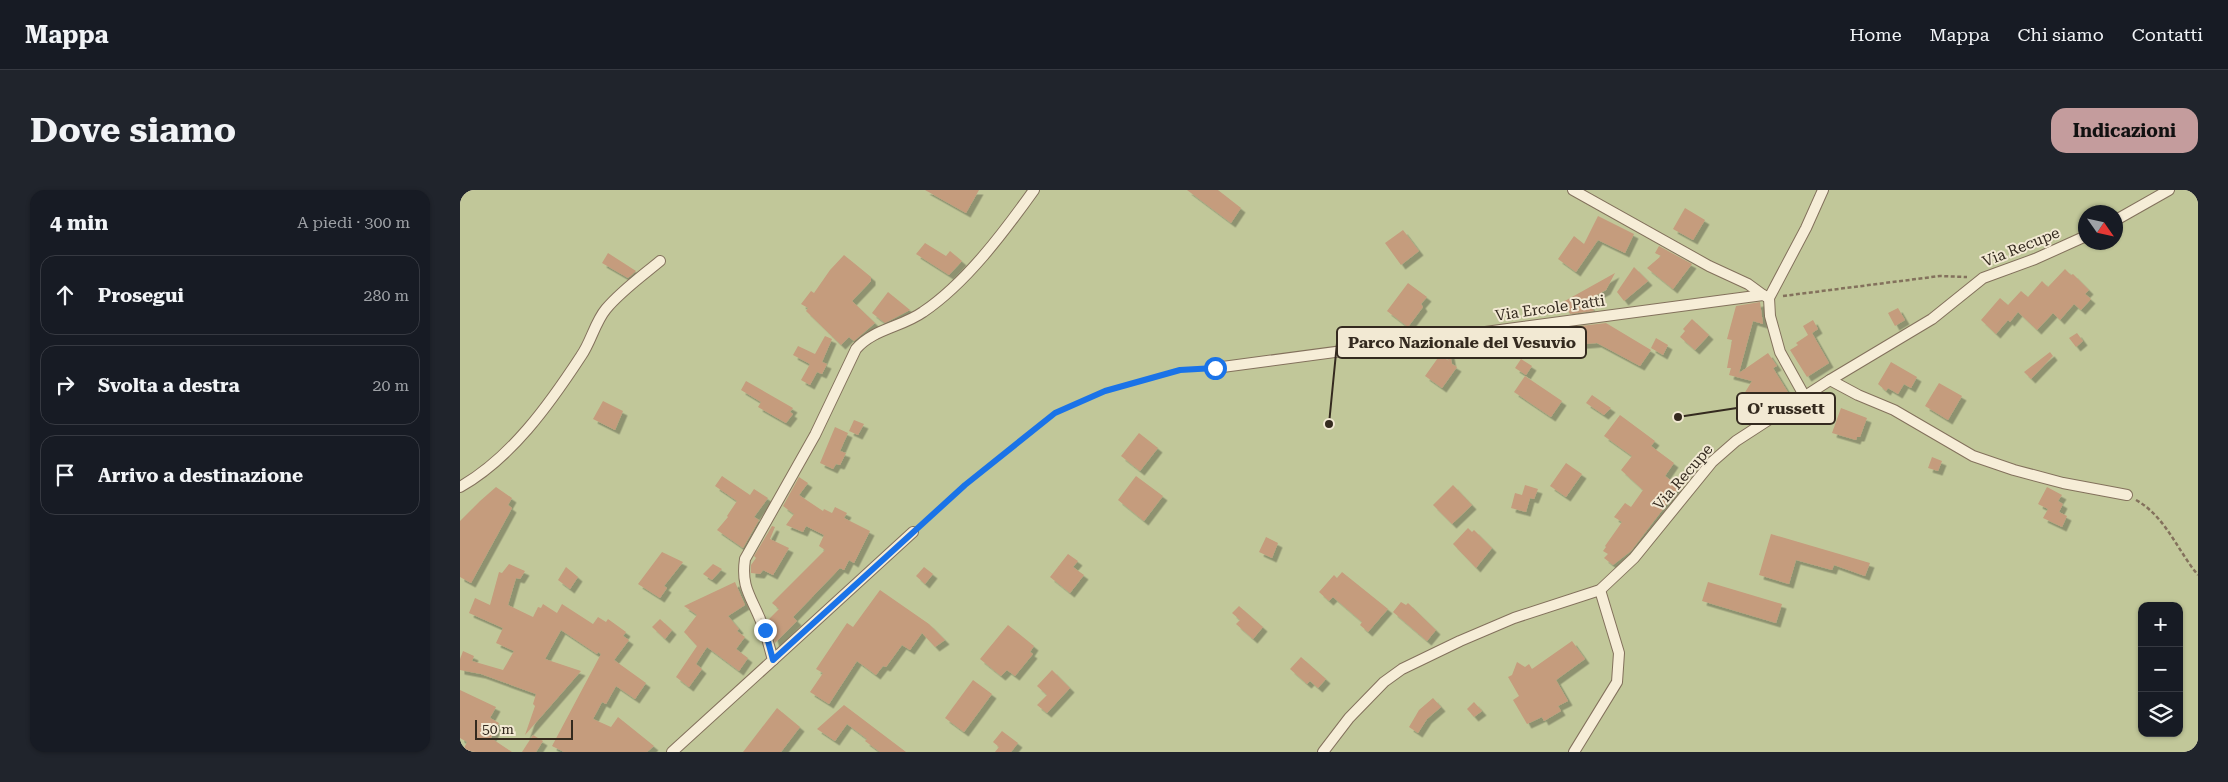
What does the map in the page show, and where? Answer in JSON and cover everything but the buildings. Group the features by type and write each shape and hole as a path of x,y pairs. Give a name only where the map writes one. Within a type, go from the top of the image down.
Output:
{"street":[{"path":"773,660 765,630 744,584 745,559 815,435 852,356 860,344 867,339 913,318 934,304 969,270 1034,190"},
{"path":"1573,190 1709,266 1748,284 1766,297"},
{"path":"1805,397 1780,352 1766,297 1806,228 1823,190"},
{"path":"2123,216 2169,190"},
{"name":"Via Recupe","path":"1323,752 1348,718 1384,682 1402,670 1460,641 1514,618 1600,590 1634,558 1712,462 1736,441 1830,380 1932,319 1983,278 2035,259 2078,240"},
{"path":"460,487 486,471 518,439 546,406 582,356 604,310 660,261"},
{"name":"Via Ercole Patti","path":"1215,368 1766,297"},
{"path":"1830,380 1858,395 1894,410 1973,456 2030,474 2127,495"},
{"path":"672,752 914,532"},
{"path":"1574,752 1617,682 1619,653 1600,590"}],"path":[{"path":"1766,297 1940,276 1983,278"},
{"path":"914,532 965,485 1055,413 1105,391 1180,370 1215,368"},
{"path":"2127,495 2144,505 2161,520 2198,575"}],"green space":[{"path":"460,190 2198,190 2198,752 460,752"}],"place":[{"name":"O' russett","path":"1678,417"},
{"name":"Parco Nazionale del Vesuvio","path":"1329,424"}],"route":[{"path":"765,630 773,660 855,588 965,485 1055,413 1105,391 1180,370 1215,368"}]}
